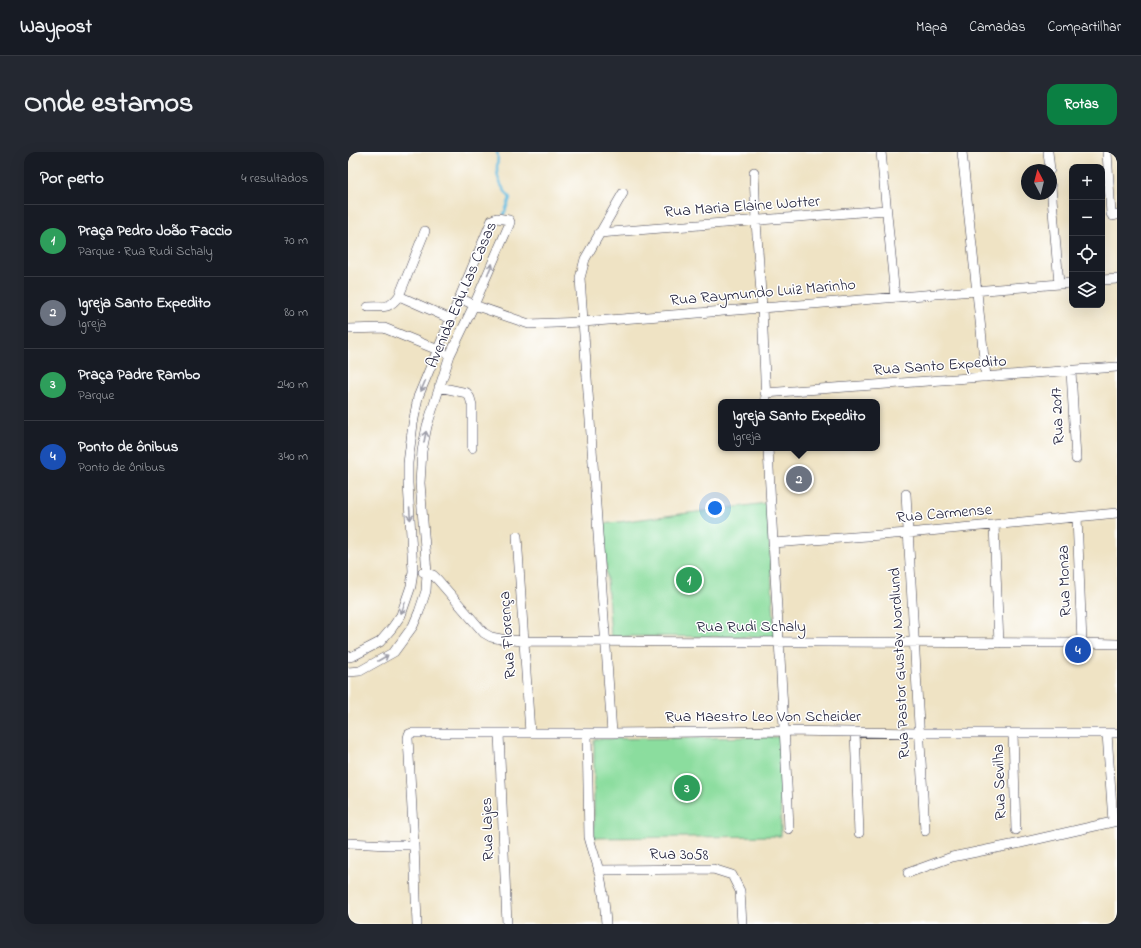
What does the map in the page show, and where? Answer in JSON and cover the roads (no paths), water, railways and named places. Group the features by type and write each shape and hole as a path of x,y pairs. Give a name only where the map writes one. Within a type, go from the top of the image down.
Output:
{"street":[{"path":"881,152 895,297"},
{"path":"962,152 986,378"},
{"path":"1048,152 1049,164"},
{"path":"1107,152 1111,214 1112,216 1117,215"},
{"path":"754,172 766,398"},
{"path":"612,732 580,278 585,259 623,193"},
{"path":"1052,200 1059,284"},
{"name":"Rua Maria Elaine Wotter","path":"599,233 886,210"},
{"name":"Avenida Edu Las Casas","path":"348,657 353,656 380,642 401,615 405,605 414,571 408,463 409,448 418,397 492,220 497,218 509,220 509,225 450,355 427,426 422,451 420,483 427,573 426,591 419,612 413,626 394,652 360,671 348,672"},
{"path":"368,307 388,306 392,304 399,296 425,231"},
{"path":"1105,280 1117,279"},
{"name":"Rua Raymundo Luiz Marinho","path":"460,298 474,305 529,324 583,322 1069,283"},
{"path":"399,296 451,319"},
{"path":"348,329 384,328 450,355"},
{"name":"Rua Santo Expedito","path":"766,398 1117,367"},
{"name":"Rua 2017","path":"1070,371 1076,460"},
{"path":"439,387 467,393 470,398 472,405 472,448"},
{"path":"409,448 422,451"},
{"path":"768,451 785,731 789,829"},
{"name":"Rua Pastor Gustav Nordlund","path":"906,494 925,831"},
{"name":"Rua Carmense","path":"773,543 908,533 1117,513"},
{"name":"Rua Monza","path":"1077,517 1082,643"},
{"path":"994,525 999,643"},
{"name":"Rua Florença","path":"517,536 530,733"},
{"name":"Rua Rudi Schaly","path":"414,571 433,575 484,633 491,637 500,639 523,641 605,642 914,642 1117,644"},
{"name":"Rua Maestro Leo Von Scheider","path":"414,845 408,738 409,734 412,733 785,731 1117,733"},
{"path":"855,732 859,832"},
{"name":"Rua Lajes","path":"499,733 507,924"},
{"path":"586,733 590,837 603,893 606,924"},
{"name":"Rua Sevilha","path":"1013,733 1016,830"},
{"path":"908,873 952,857 1115,822 1107,733"},
{"path":"348,843 414,845 417,924"},
{"name":"Rua 3058","path":"598,870 712,869 732,875 740,891 742,924"}],"waterway":[{"path":"497,152 499,181 510,198 504,214"}],"place":[{"name":"Igreja Santo Expedito","path":"799,479"},
{"name":"Praça Pedro João Faccio","path":"689,580"},
{"name":"Ponto de ônibus","path":"1078,650"},
{"name":"Praça Padre Rambo","path":"687,788"}]}
